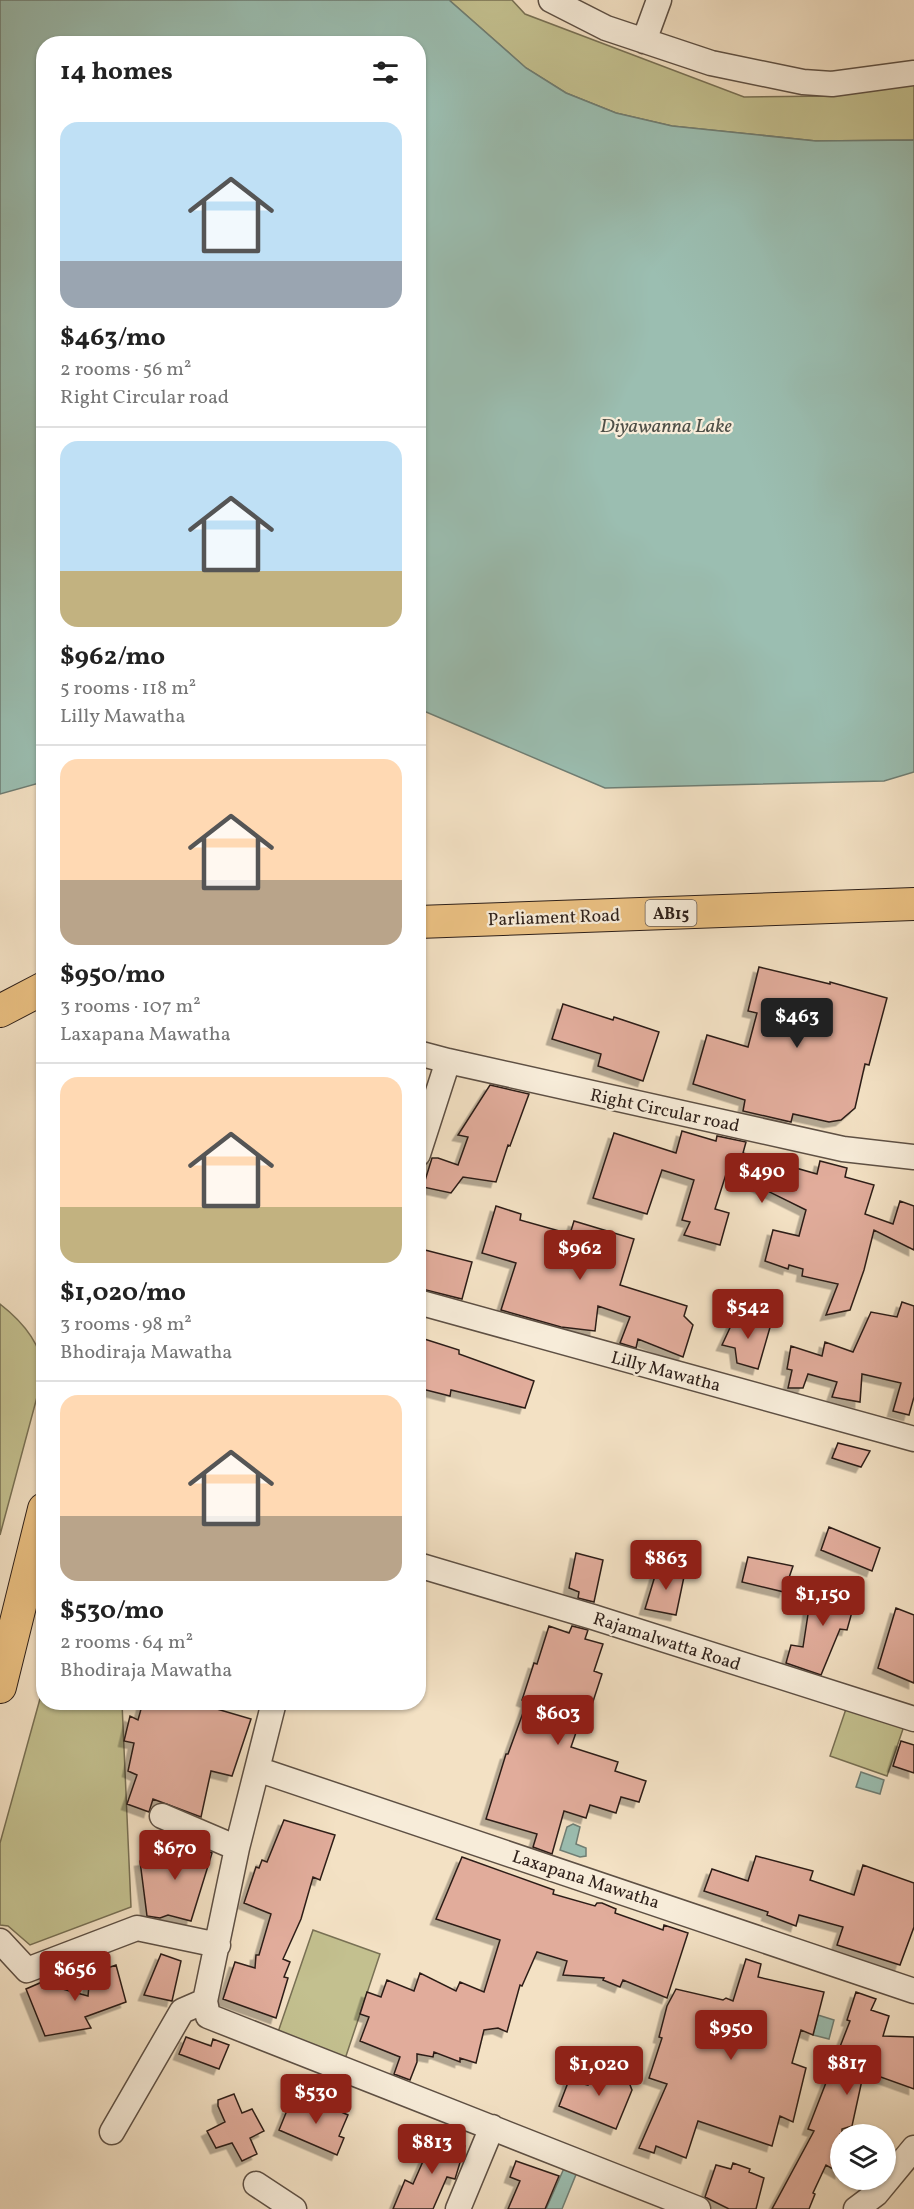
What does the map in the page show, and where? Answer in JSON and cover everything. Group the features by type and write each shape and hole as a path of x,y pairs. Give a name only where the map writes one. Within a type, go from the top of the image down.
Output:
{"main road":[{"name":"Parliament Road","path":"426,927 914,904"},
{"path":"0,1011 36,991"},
{"path":"0,1687 36,1541"}],"street":[{"path":"550,0 606,28 711,63 803,82 832,84 914,73"},
{"path":"644,41 659,0"},
{"name":"Right Circular road","path":"426,1055 843,1149 914,1157"},
{"path":"426,1129 448,1061"},
{"name":"Lilly Mawatha","path":"426,1304 914,1439"},
{"name":"Rajamalwatta Road","path":"426,1567 914,1719"},
{"path":"272,1710 237,1848 205,2001 208,2016 492,2127 655,2201 698,2209"},
{"name":"Laxapana Mawatha","path":"257,1769 914,1991"},
{"path":"162,1816 237,1848"},
{"path":"0,1941 27,1970 137,1928 218,1945"},
{"path":"112,2132 182,2011 205,2001"},
{"path":"458,2209 492,2127"},
{"path":"856,2209 876,2194 914,2148"},
{"path":"256,2184 294,2209"}],"shaded area":[{"path":"449,0 512,0 525,14 744,97 833,96 914,85 914,140 816,141 672,126 616,113 566,93 526,68"},
{"path":"0,1304 16,1318 36,1344 36,1401 0,1535"},
{"path":"847,1706 904,1726 887,1776 830,1756"},
{"path":"37,1710 122,1710 131,1907 30,1945 8,1926 0,1925 0,1843"},
{"path":"313,1930 380,1954 343,2065 276,2038"}],"water":[{"name":"Diyawanna Lake","path":"0,0 449,0 526,68 566,93 616,113 672,126 816,141 914,140 914,772 884,781 605,788 426,712 426,36 36,36 36,784 0,794"},
{"path":"861,1772 884,1780 880,1794 856,1787"},
{"path":"573,1824 580,1827 576,1844 586,1848 586,1856 580,1857 560,1850 567,1827"},
{"path":"818,2015 834,2020 829,2039 813,2035"},
{"path":"565,2166 577,2172 562,2209 546,2209"}],"building":[{"path":"759,967 830,984 830,982 887,998 869,1065 865,1064 855,1108 841,1120 829,1122 793,1114 791,1122 743,1111 745,1100 693,1084 707,1035 748,1047 757,1013 748,1011"},
{"path":"563,1004 659,1032 643,1081 598,1066 601,1054 552,1039"},
{"path":"490,1085 529,1094 496,1182 463,1177 451,1193 426,1188 426,1177 432,1158 458,1165 468,1137 458,1135"},
{"path":"682,1131 716,1141 717,1136 746,1142 743,1153 817,1174 820,1161 847,1168 845,1177 874,1185 865,1214 893,1224 900,1201 914,1206 914,1250 874,1230 864,1270 850,1310 826,1315 838,1284 802,1276 803,1269 789,1265 788,1269 765,1261 773,1230 799,1236 806,1210 727,1171 715,1209 729,1213 720,1245 684,1235 690,1222 682,1220 694,1180 662,1170 647,1214 593,1198 614,1133 676,1153"},
{"path":"496,1206 521,1214 520,1220 570,1234 574,1221 634,1239 620,1285 687,1306 684,1316 693,1325 683,1357 638,1339 636,1348 620,1343 630,1317 598,1306 595,1331 561,1327 501,1310 516,1263 482,1253"},
{"path":"426,1250 472,1262 462,1299 426,1290"},
{"path":"902,1302 914,1306 914,1397 909,1415 893,1411 901,1383 862,1374 860,1402 832,1397 837,1382 808,1374 803,1388 788,1388 792,1370 787,1369 791,1346 822,1356 825,1342 853,1352 871,1312 897,1317"},
{"path":"736,1315 771,1324 758,1369 737,1363 735,1348 722,1345"},
{"path":"426,1340 459,1350 459,1354 534,1381 525,1408 451,1390 450,1396 426,1390"},
{"path":"838,1443 870,1451 861,1467 832,1458"},
{"path":"829,1527 880,1548 872,1571 821,1550"},
{"path":"576,1553 603,1560 594,1602 578,1598 579,1592 569,1588"},
{"path":"748,1557 793,1566 784,1592 742,1582"},
{"path":"658,1566 685,1572 676,1615 645,1609"},
{"path":"813,1582 857,1594 847,1630 840,1629 821,1675 786,1663 791,1645 803,1647"},
{"path":"896,1608 914,1615 914,1683 878,1668"},
{"path":"549,1626 569,1633 572,1626 588,1630 585,1639 603,1644 594,1671 602,1674 586,1723 580,1721 571,1747 618,1762 615,1771 646,1781 639,1802 621,1797 616,1813 590,1805 586,1818 564,1811 552,1854 533,1847 537,1834 486,1819 506,1754 508,1754 527,1702 522,1700 534,1663 537,1664"},
{"path":"141,1710 220,1710 251,1719 232,1776 211,1771 201,1817 153,1799 149,1812 127,1804 137,1775 128,1771 134,1743 124,1741 130,1716 138,1720"},
{"path":"901,1741 914,1745 914,1773 893,1766"},
{"path":"284,1820 335,1835 320,1880 313,1877 301,1919 283,1959 290,1962 284,1977 288,1978 276,2018 223,1999 235,1962 255,1968 256,1955 259,1955 271,1914 244,1903 256,1867 259,1868 262,1860 267,1862"},
{"path":"176,1840 212,1853 191,1921 168,1915 160,1918 147,1916 140,1861 169,1856"},
{"path":"756,1856 813,1871 810,1880 854,1895 863,1865 914,1883 914,1927 900,1965 837,1945 843,1927 799,1915 796,1926 767,1915 768,1912 704,1891 712,1869 748,1881"},
{"path":"462,1857 554,1890 553,1894 595,1906 597,1903 602,1903 616,1909 615,1913 663,1930 664,1925 688,1933 667,1998 623,1980 620,1987 603,1980 604,1978 563,1975 567,1961 537,1952 522,1986 520,1985 507,2032 498,2028 484,2030 476,2063 460,2058 460,2062 434,2052 433,2057 417,2054 417,2062 410,2080 394,2074 400,2057 360,2041 369,2017 360,2014 367,1992 381,1997 387,1980 414,1991 420,1973 456,1991 460,1982 484,1992 500,1940 436,1919"},
{"path":"161,1954 181,1961 172,2001 144,1995"},
{"path":"746,1959 761,1964 758,1977 824,1992 813,2035 801,2030 792,2063 806,2068 793,2122 780,2116 772,2146 698,2121 686,2158 656,2146 654,2153 639,2148 667,2084 649,2078 662,2038 659,2037 667,2006 676,1989 733,2001"},
{"path":"116,1965 126,2002 85,2017 91,2028 45,2036 26,1989 49,1979 59,1988 88,1996 90,1974"},
{"path":"856,1992 876,1999 871,2010 889,2016 883,2036 914,2037 914,2089 864,2071 852,2124 830,2124 830,2167 826,2165 813,2193 815,2194 809,2209 772,2209 814,2131 808,2129 850,2021 847,2020"},
{"path":"186,2037 211,2046 213,2039 229,2045 219,2069 179,2054"},
{"path":"599,2064 626,2075 632,2090 616,2129 559,2106 569,2080 588,2085"},
{"path":"234,2094 242,2113 252,2109 264,2131 250,2138 257,2154 242,2161 232,2143 216,2148 207,2131 225,2122 218,2106 218,2100"},
{"path":"307,2097 348,2115 339,2136 344,2138 337,2155 279,2130 288,2108 298,2112"},
{"path":"435,2134 465,2146 455,2179 447,2177 433,2209 393,2209 405,2180 413,2184"},
{"path":"516,2161 559,2176 545,2209 508,2209 520,2181 510,2177"},
{"path":"733,2163 750,2169 749,2172 764,2178 756,2209 729,2209 705,2197 716,2165 731,2169"}]}
